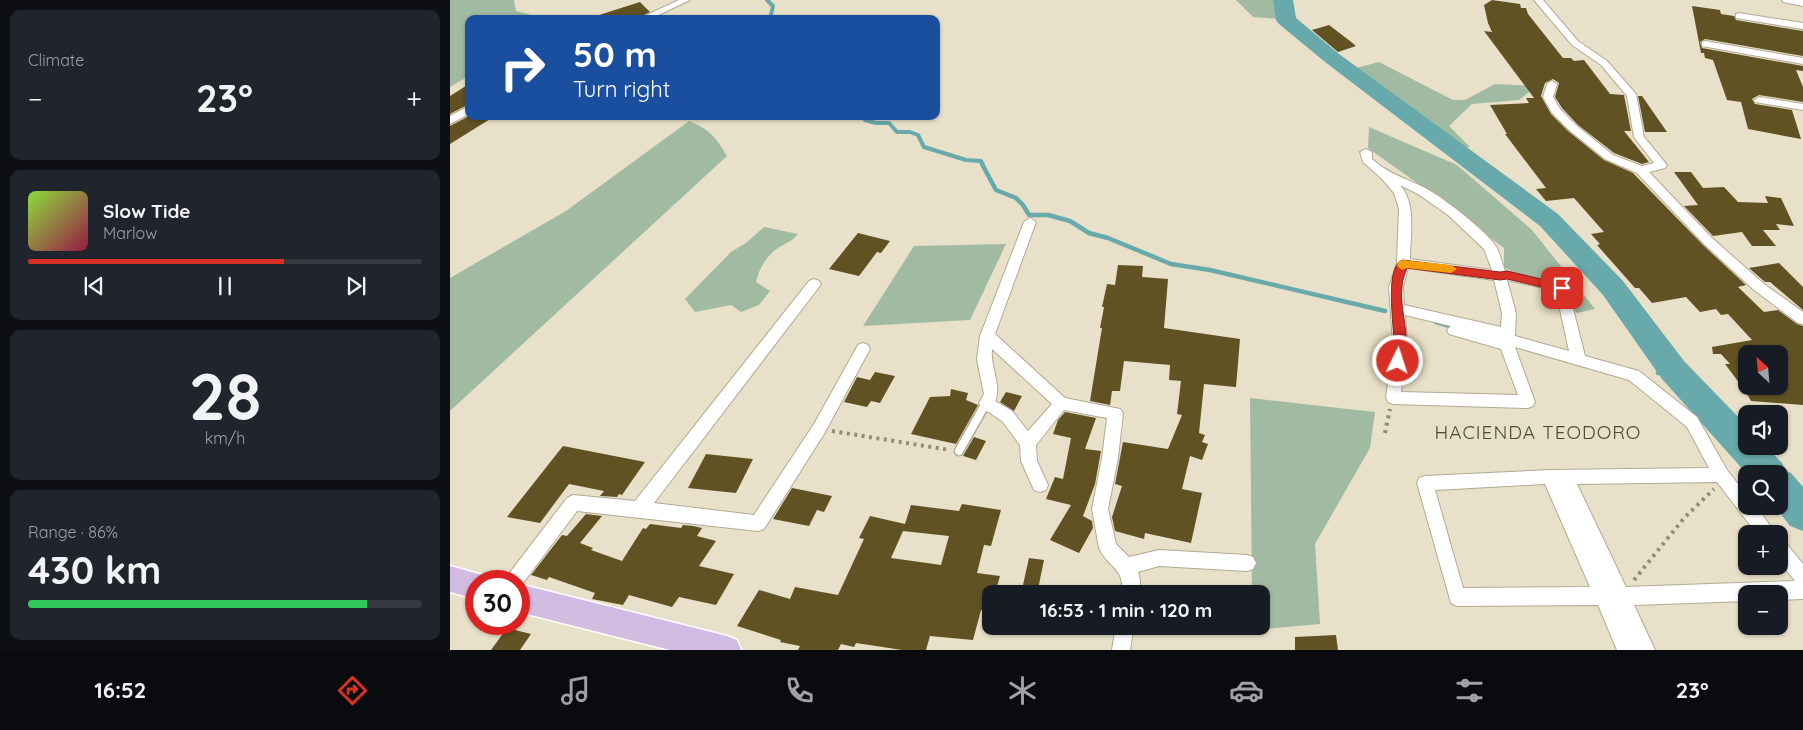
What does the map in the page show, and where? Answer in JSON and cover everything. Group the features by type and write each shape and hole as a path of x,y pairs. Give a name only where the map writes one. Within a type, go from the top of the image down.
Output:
{"main road":[{"path":"450,579 465,583"},
{"path":"530,601 726,650"}],"street":[{"path":"651,15 686,0"},
{"path":"1538,0 1575,43 1604,63 1632,96 1639,137 1661,165 1641,170"},
{"path":"1786,0 1803,2"},
{"path":"1739,16 1803,26"},
{"path":"1706,44 1803,61"},
{"path":"1552,84 1548,97 1556,111 1572,128 1609,157 1641,170 1708,241 1759,287 1803,320"},
{"path":"1759,100 1803,108"},
{"path":"450,121 465,112"},
{"path":"1366,152 1367,160 1386,176 1400,192 1405,209 1403,263 1396,287 1400,343 1393,398 1528,402 1508,339 1509,313 1500,276 1490,247 1452,212 1422,191 1400,180 1386,176"},
{"path":"1030,222 987,336 984,360 991,394 986,403 1007,416 1028,442 1029,461 1040,485"},
{"path":"1403,263 1500,276 1507,275 1562,288 1576,356 1579,358"},
{"path":"639,509 814,284"},
{"path":"1397,312 1508,339 1634,375 1692,422 1723,477 1761,525"},
{"path":"987,336 1061,402 1115,413 1110,458 1100,509 1108,548 1128,566 1133,585"},
{"path":"522,570 573,503 758,523 819,429 863,349"},
{"path":"1028,442 1061,402"},
{"path":"1723,477 1558,477 1426,483 1457,597 1621,596 1803,590"},
{"path":"1558,477 1602,596 1627,650"},
{"path":"1558,477 1621,596 1646,650"},
{"path":"1128,566 1159,558 1247,563"},
{"path":"1788,559 1803,578"},
{"path":"1121,650 1124,635"}],"lane":[{"path":"959,451 986,403"}],"path":[{"path":"1385,433 1393,398"},
{"path":"819,429 959,451"},
{"path":"1621,596 1685,517 1723,477"}],"green space":[{"path":"450,0 514,0 516,11 532,15 465,15 465,78 450,87"},
{"path":"1236,0 1273,0 1279,19 1253,17"},
{"path":"1379,62 1453,100 1465,100 1495,84 1537,86 1519,100 1472,104 1449,126 1470,147 1457,149 1352,69"},
{"path":"689,121 711,134 727,156 450,411 450,278 566,211"},
{"path":"1369,127 1457,165 1532,230 1595,309 1577,313 1549,281 1530,278 1504,268 1504,248 1368,148"},
{"path":"764,227 798,234 791,241 774,251 761,268 756,282 770,291 759,305 741,312 731,305 695,312 685,299 731,252 746,243"},
{"path":"1006,244 970,320 863,326 914,246"},
{"path":"1250,398 1375,412 1370,448 1315,544 1320,624 1270,628 1270,585 1252,585"}],"building":[{"path":"1492,0 1520,4 1521,8 1526,8 1528,14 1563,58 1571,58 1574,61 1584,60 1610,94 1624,95 1631,131 1624,131 1649,162 1642,164 1614,153 1578,125 1562,108 1555,97 1559,83 1553,79 1545,83 1541,96 1551,114 1568,131 1604,160 1633,173 1703,245 1746,285 1738,287 1764,312 1778,310 1797,324 1803,326 1803,405 1751,401 1748,395 1788,395 1788,345 1738,345 1738,381 1725,364 1730,364 1721,354 1713,354 1712,347 1752,340 1728,314 1721,315 1716,309 1700,312 1686,297 1652,303 1639,288 1635,288 1597,245 1600,244 1591,234 1604,232 1574,198 1546,201 1536,189 1546,188 1505,134 1507,134 1490,105 1529,103 1526,98 1534,98 1484,31 1492,32 1484,5"},
{"path":"640,2 650,12 644,15 599,15"},
{"path":"1692,6 1720,10 1721,14 1734,16 1736,20 1803,31 1803,56 1705,39 1700,42 1702,48 1803,66 1803,71 1796,70 1803,87 1803,102 1759,95 1752,99 1755,104 1792,110 1801,139 1748,129 1741,102 1727,100 1713,60 1705,58 1704,53 1701,53"},
{"path":"1329,25 1356,46 1338,52 1312,30"},
{"path":"465,87 465,106 450,114 450,96"},
{"path":"1638,96 1642,96 1667,132 1645,132"},
{"path":"465,118 465,120 489,120 450,144 450,126"},
{"path":"1674,172 1691,172 1703,188 1724,187 1738,202 1768,203 1765,196 1781,198 1794,226 1776,224 1780,230 1763,230 1776,246 1752,246 1742,232 1713,236 1684,206 1698,205"},
{"path":"858,233 890,241 881,253 877,252 859,276 829,269"},
{"path":"1779,263 1803,287 1803,310 1770,282 1765,282 1749,268"},
{"path":"1118,265 1143,266 1142,277 1168,279 1164,328 1240,339 1236,387 1204,384 1199,433 1205,435 1202,442 1208,444 1202,460 1190,456 1182,489 1202,493 1191,543 1145,533 1144,539 1115,531 1112,517 1122,486 1115,484 1123,442 1168,449 1182,415 1177,414 1181,381 1169,380 1170,365 1124,361 1120,391 1112,391 1110,405 1090,401 1102,328 1100,328 1104,307 1102,307 1107,284 1115,285"},
{"path":"875,372 895,376 880,403 871,401 867,407 844,402 857,377 870,380"},
{"path":"951,389 968,393 966,400 978,405 956,444 911,434 930,397 950,396"},
{"path":"1006,392 1022,396 1014,411 1000,402"},
{"path":"1065,412 1096,418 1085,449 1101,451 1095,484 1083,516 1092,521 1093,528 1079,553 1050,540 1071,505 1046,499 1055,477 1063,479 1071,438 1053,434 1058,420"},
{"path":"974,437 986,441 976,460 963,456"},
{"path":"563,446 645,462 622,495 619,494 617,497 600,496 604,491 569,484 540,523 507,517"},
{"path":"706,454 753,459 736,493 688,488"},
{"path":"792,488 832,496 824,512 817,510 809,526 773,519"},
{"path":"962,504 1001,510 991,546 984,545 977,573 1000,576 998,585 982,585 982,610 973,640 930,636 926,650 902,650 856,643 854,647 841,644 838,650 798,650 800,646 780,642 781,640 737,626 759,590 790,599 795,587 838,595 864,539 859,538 870,516 905,524 911,505 959,511","holes":["903,531 949,536 941,565 891,558"]},
{"path":"586,514 602,516 580,543 593,548 591,550 622,561 643,528 646,529 650,524 681,528 683,525 693,526 702,528 697,536 716,541 699,566 734,574 716,605 679,597 672,607 629,595 623,605 592,599 595,593 549,577 547,580 531,575 562,535 567,536"},
{"path":"1029,558 1044,560 1039,585 1023,585"},
{"path":"531,634 520,650 491,650 502,635"},
{"path":"1336,635 1338,650 1295,650 1295,637"}],"waterway":[{"path":"767,0 773,6 771,15"},
{"path":"1283,0 1286,20 1332,58 1549,220 1613,288 1673,370 1762,465"},
{"path":"865,120 876,123 889,123 897,132 910,132 918,135 924,147 966,160 981,161 983,165"},
{"path":"982,164 996,190 1016,198 1029,215 1048,215 1070,221 1089,233 1108,238 1171,264 1210,270 1385,311"},
{"path":"1436,322 1457,328"},
{"path":"1658,373 1673,370"},
{"path":"1788,495 1803,514"}],"slow traffic":[{"path":"1402,266 1403,263 1451,269"}],"district":[{"name":"HACIENDA TEODORO","path":"1538,432"}],"route":[{"path":"1398,361 1400,343 1396,287 1403,263 1500,276 1507,275 1562,288"}]}
